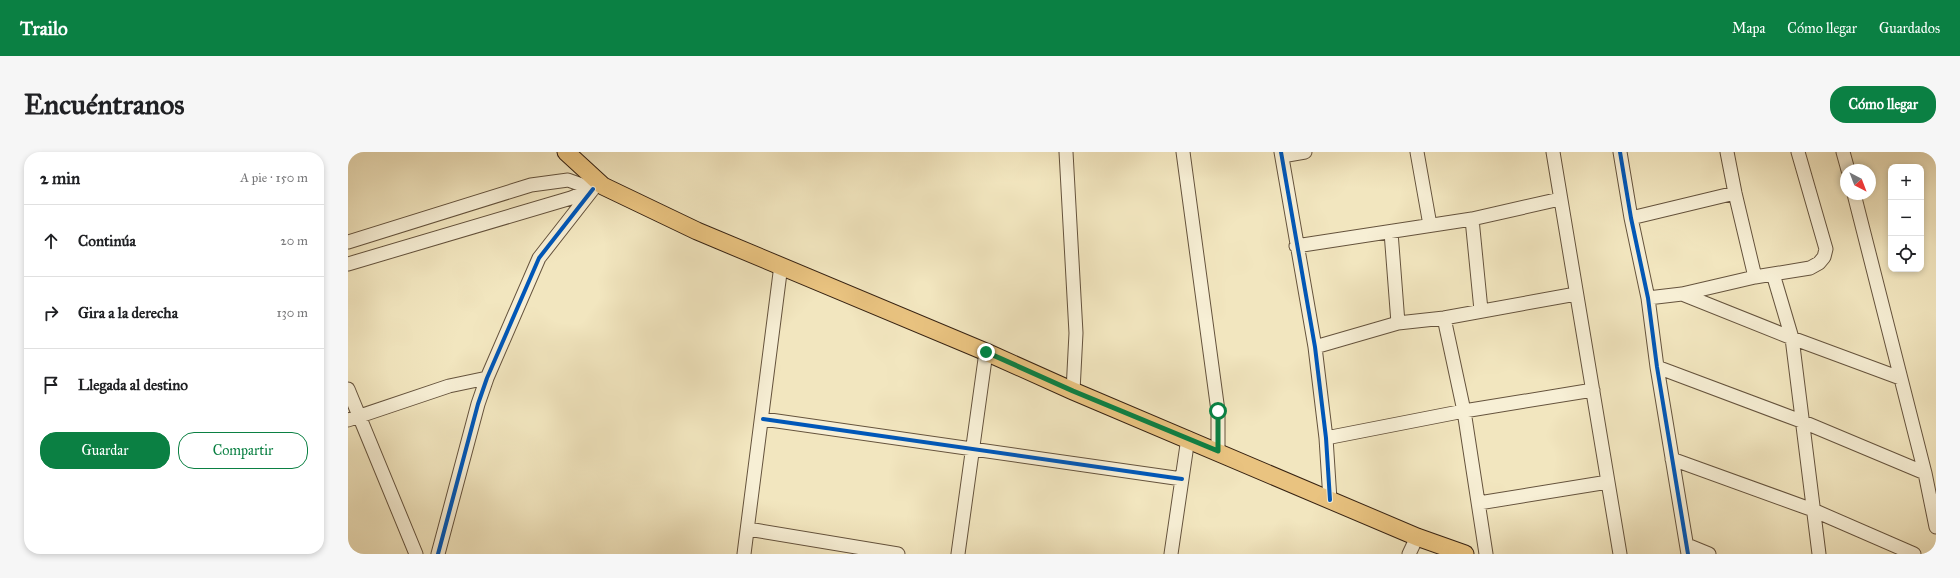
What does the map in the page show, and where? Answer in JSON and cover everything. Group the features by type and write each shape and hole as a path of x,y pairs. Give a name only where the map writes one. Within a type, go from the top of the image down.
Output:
{"main road":[{"path":"566,152 598,187 697,231 986,352 1073,391 1188,438 1417,537 1465,554"}],"street":[{"path":"1066,152 1076,333 1073,391"},
{"path":"1182,152 1218,411 1218,451"},
{"path":"1305,152 1281,154 1315,347 1326,438 1330,500"},
{"path":"1417,152 1430,225"},
{"path":"1553,152 1620,554"},
{"path":"1620,152 1631,218 1648,298 1657,367 1688,550 1709,554"},
{"path":"1727,152 1755,277"},
{"path":"1648,298 1682,294 1755,277 1814,266 1824,257 1826,249 1798,152"},
{"path":"1843,152 1846,164"},
{"path":"348,242 531,185 568,180 598,187"},
{"path":"348,264 571,198 598,187"},
{"path":"438,554 478,404 487,378 539,258 598,187"},
{"path":"1631,218 1735,193"},
{"path":"1296,246 1472,219 1560,199"},
{"path":"1856,200 1925,473 1936,527"},
{"path":"1472,219 1482,310"},
{"path":"1391,232 1398,323"},
{"path":"744,554 763,419 781,266"},
{"path":"1773,274 1792,338 1801,420 1819,554"},
{"path":"1315,347 1398,323 1444,318 1576,294"},
{"path":"1682,294 1792,338 1900,378"},
{"path":"1444,318 1464,412 1486,554"},
{"path":"958,554 986,352"},
{"path":"1657,367 1801,420 1925,473"},
{"path":"354,418 449,386 487,378"},
{"path":"348,389 354,418 416,554"},
{"path":"1326,438 1592,390"},
{"path":"763,419 1182,479"},
{"path":"1171,554 1188,438"},
{"path":"1672,459 1813,510 1914,554"},
{"path":"1479,503 1608,482"},
{"path":"748,529 898,554"},
{"path":"1409,554 1417,537"}],"cycle path":[{"path":"1281,152 1315,347 1326,438 1330,500"},
{"path":"1620,152 1631,218 1648,298 1657,367 1688,554"},
{"path":"438,554 478,404 487,378 539,258 593,189"},
{"path":"763,419 1182,479"}],"route":[{"path":"986,352 1073,391 1218,451 1218,411"}]}
